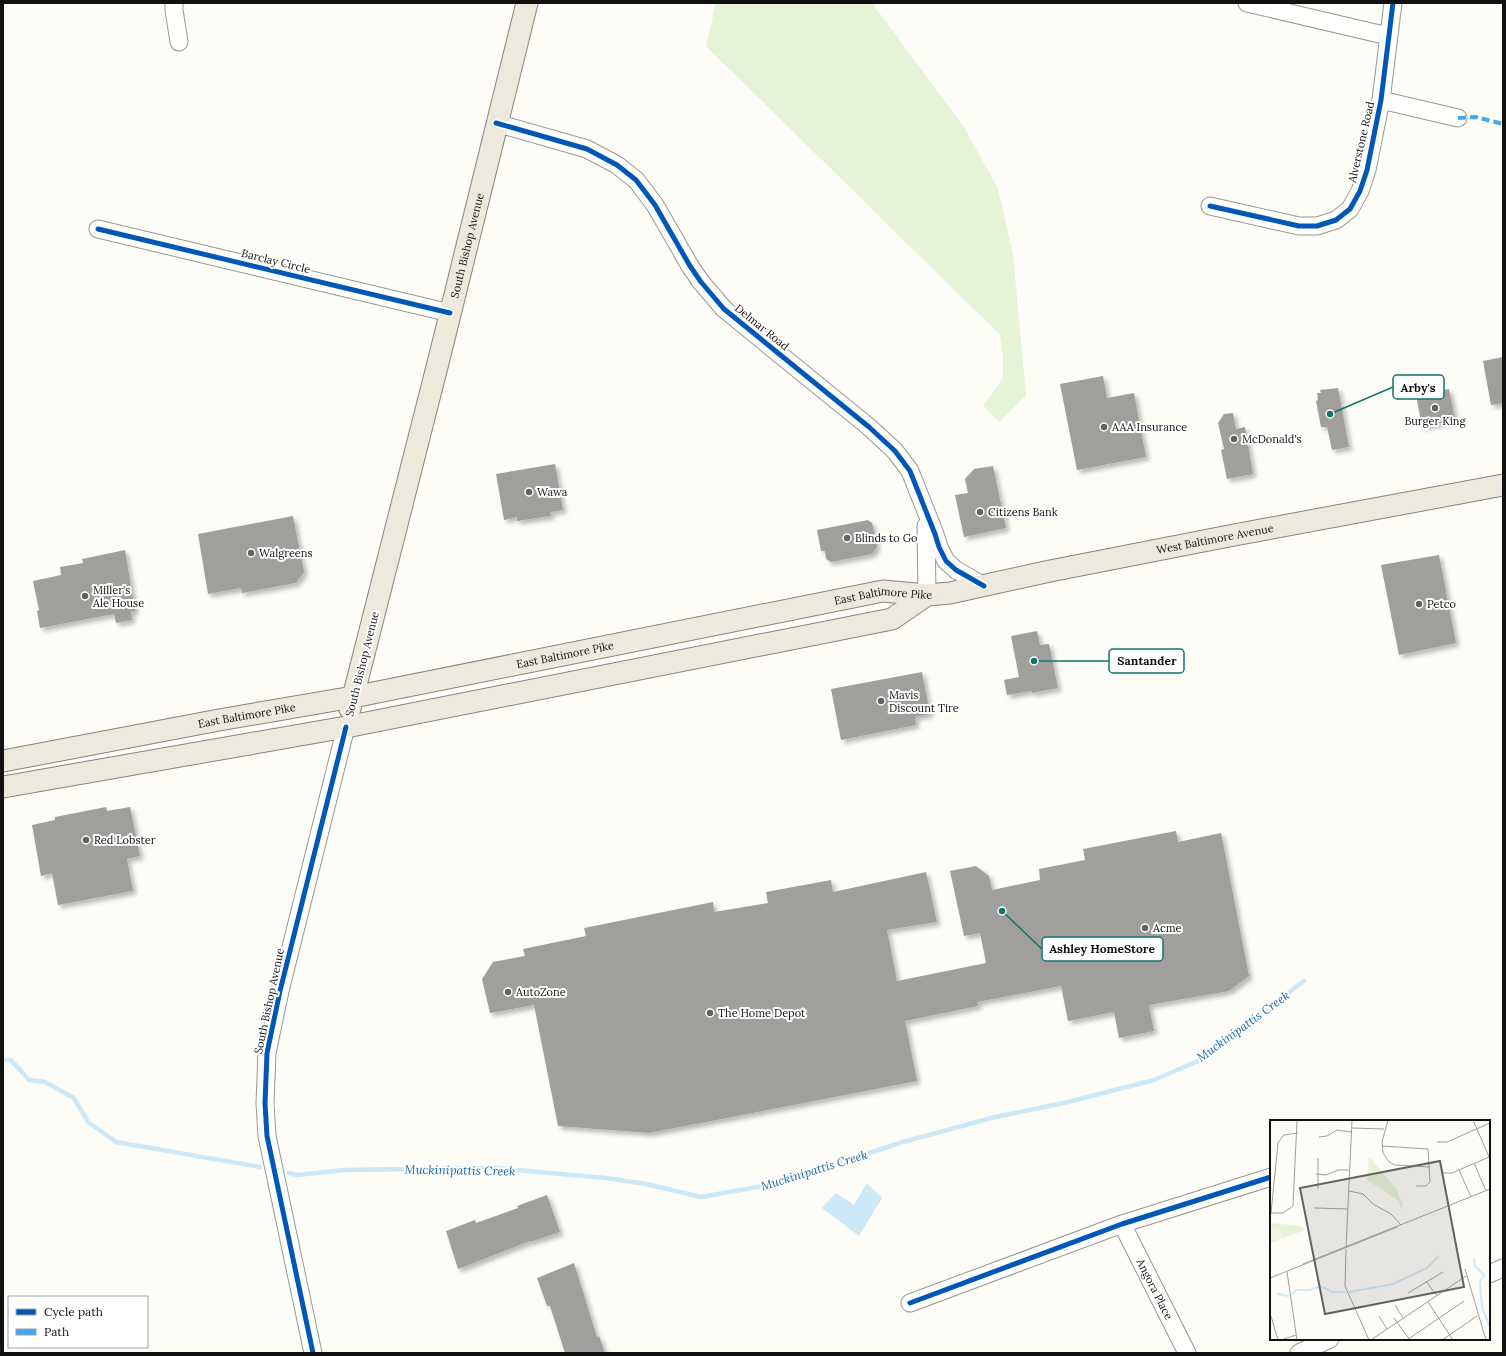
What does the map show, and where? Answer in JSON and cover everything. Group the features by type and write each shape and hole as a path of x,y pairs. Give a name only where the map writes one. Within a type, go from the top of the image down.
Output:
{"main road":[{"name":"South Bishop Avenue","path":"346,727 527,3"},
{"name":"West Baltimore Avenue","path":"927,595 950,593 1050,571 1503,485"},
{"name":"East Baltimore Pike","path":"3,761 219,720 353,698 883,591 927,595"},
{"name":"East Baltimore Pike","path":"3,787 346,727 892,619 927,595"},
{"path":"684,631 690,659"}],"street":[{"path":"174,3 179,42"},
{"path":"1247,3 1388,36"},
{"name":"Alverstone Road","path":"1210,206 1299,226 1317,226 1336,220 1350,209 1360,191 1367,170 1381,100 1393,3"},
{"path":"1381,100 1458,118"},
{"name":"Delmar Road","path":"496,123 587,149 607,158 632,176 655,205 690,266 701,282 724,309 869,427 895,451 910,471 939,547 946,560 956,570 984,586"},
{"name":"Barclay Circle","path":"98,229 450,313"},
{"name":"Delmar Road","path":"926,512 927,595"},
{"name":"South Bishop Avenue","path":"313,1353 267,1136 265,1103 267,1053 280,991 346,727"},
{"path":"910,1303 1122,1224 1270,1177"},
{"name":"Angora Place","path":"1122,1224 1187,1353"},
{"path":"1490,1274 1503,1268"},
{"path":"1299,1353 1328,1340"}],"green space":[{"path":"716,3 872,3 964,127 998,189 1013,255 1026,395 1000,422 983,406 1003,378 1003,357 1000,335 706,46"}],"water":[{"path":"867,1183 882,1198 859,1236 822,1208 836,1193 854,1205"}],"building":[{"path":"1503,357 1503,403 1491,405 1483,361"},
{"name":"AAA Insurance","path":"1103,376 1107,398 1134,393 1146,457 1077,470 1060,384"},
{"path":"1338,388 1349,447 1332,450 1327,427 1321,427 1316,401 1318,400 1317,393 1321,393 1320,390"},
{"name":"Burger King","path":"1449,389 1455,420 1422,427 1416,395"},
{"name":"McDonald's","path":"1233,413 1236,429 1245,427 1253,474 1227,479 1221,450 1224,449 1218,423 1224,414"},
{"name":"Wawa","path":"555,464 563,510 550,512 551,516 517,521 517,517 504,520 496,474"},
{"name":"Citizens Bank","path":"993,466 1006,528 964,537 955,495 968,493 965,479 974,469"},
{"name":"Walgreens","path":"293,516 304,572 296,583 242,593 241,588 208,594 198,534"},
{"name":"Blinds to Go","path":"868,520 872,523 877,547 872,554 831,562 826,559 825,551 821,551 817,530"},
{"name":"Miller's Ale House","path":"125,550 135,611 131,611 132,620 116,623 114,614 40,628 37,611 39,610 33,581 61,575 60,567 83,563 82,559"},
{"name":"Petco","path":"1439,555 1456,643 1399,655 1381,565"},
{"path":"1037,631 1040,645 1049,644 1058,688 1032,693 1031,691 1007,695 1004,680 1019,677 1011,636"},
{"name":"Mavis Discount Tire","path":"922,672 930,714 915,717 916,725 841,740 831,689"},
{"name":"Red Lobster","path":"106,807 107,811 130,807 140,856 127,859 133,891 58,905 52,873 41,876 32,825 55,820 55,817"},
{"path":"1176,831 1178,842 1221,833 1249,976 1229,991 1149,1005 1154,1031 1119,1038 1114,1012 1068,1021 1061,986 977,1002 978,1006 905,1021 917,1081 649,1133 558,1126 534,1005 490,1013 482,979 493,962 525,956 523,949 586,936 584,928 713,902 714,912 768,903 766,892 831,880 833,892 926,872 937,922 887,930 897,981 986,963 980,933 964,936 950,871 976,866 989,876 992,890 1040,880 1039,869 1085,860 1083,849"},
{"path":"547,1195 560,1232 530,1241 458,1269 446,1231 475,1220 476,1223 518,1208 517,1206"},
{"path":"574,1263 597,1337 599,1336 605,1353 565,1353 550,1306 547,1306 537,1278"}],"waterway":[{"name":"Muckinipattis Creek","path":"289,1173 297,1175 345,1170 495,1168 606,1178 646,1184 701,1197 774,1184 903,1142 995,1117 1064,1103 1154,1080 1198,1061 1304,981"},
{"name":"Muckinipattis Creek","path":"3,1060 11,1060 29,1080 45,1082 74,1098 88,1122 116,1142 260,1167"}],"marked path":[{"path":"1458,118 1476,117 1503,124"}],"cycle path":[{"path":"1210,206 1299,226 1317,226 1336,220 1350,209 1360,191 1367,170 1381,100 1393,3"},
{"path":"496,123 587,149 617,165 636,180 655,205 690,266 701,282 724,309 869,427 895,451 910,471 939,547 946,561 956,570 984,586"},
{"path":"98,229 450,313"},
{"path":"313,1353 267,1136 265,1103 267,1053 280,991 346,727"},
{"path":"910,1303 1122,1224 1270,1177"}],"place":[{"name":"Burger King","path":"1435,408"},
{"name":"Arby's","path":"1330,414"},
{"name":"AAA Insurance","path":"1104,427"},
{"name":"McDonald's","path":"1234,439"},
{"name":"Wawa","path":"529,492"},
{"name":"Citizens Bank","path":"980,512"},
{"name":"Blinds to Go","path":"847,538"},
{"name":"Walgreens","path":"251,553"},
{"name":"Miller's Ale House","path":"85,596"},
{"name":"Petco","path":"1419,604"},
{"name":"Santander","path":"1034,661"},
{"name":"Mavis Discount Tire","path":"881,701"},
{"name":"Red Lobster","path":"86,840"},
{"name":"Ashley HomeStore","path":"1002,911"},
{"name":"Acme","path":"1145,928"},
{"name":"AutoZone","path":"508,992"},
{"name":"The Home Depot","path":"710,1013"}]}
